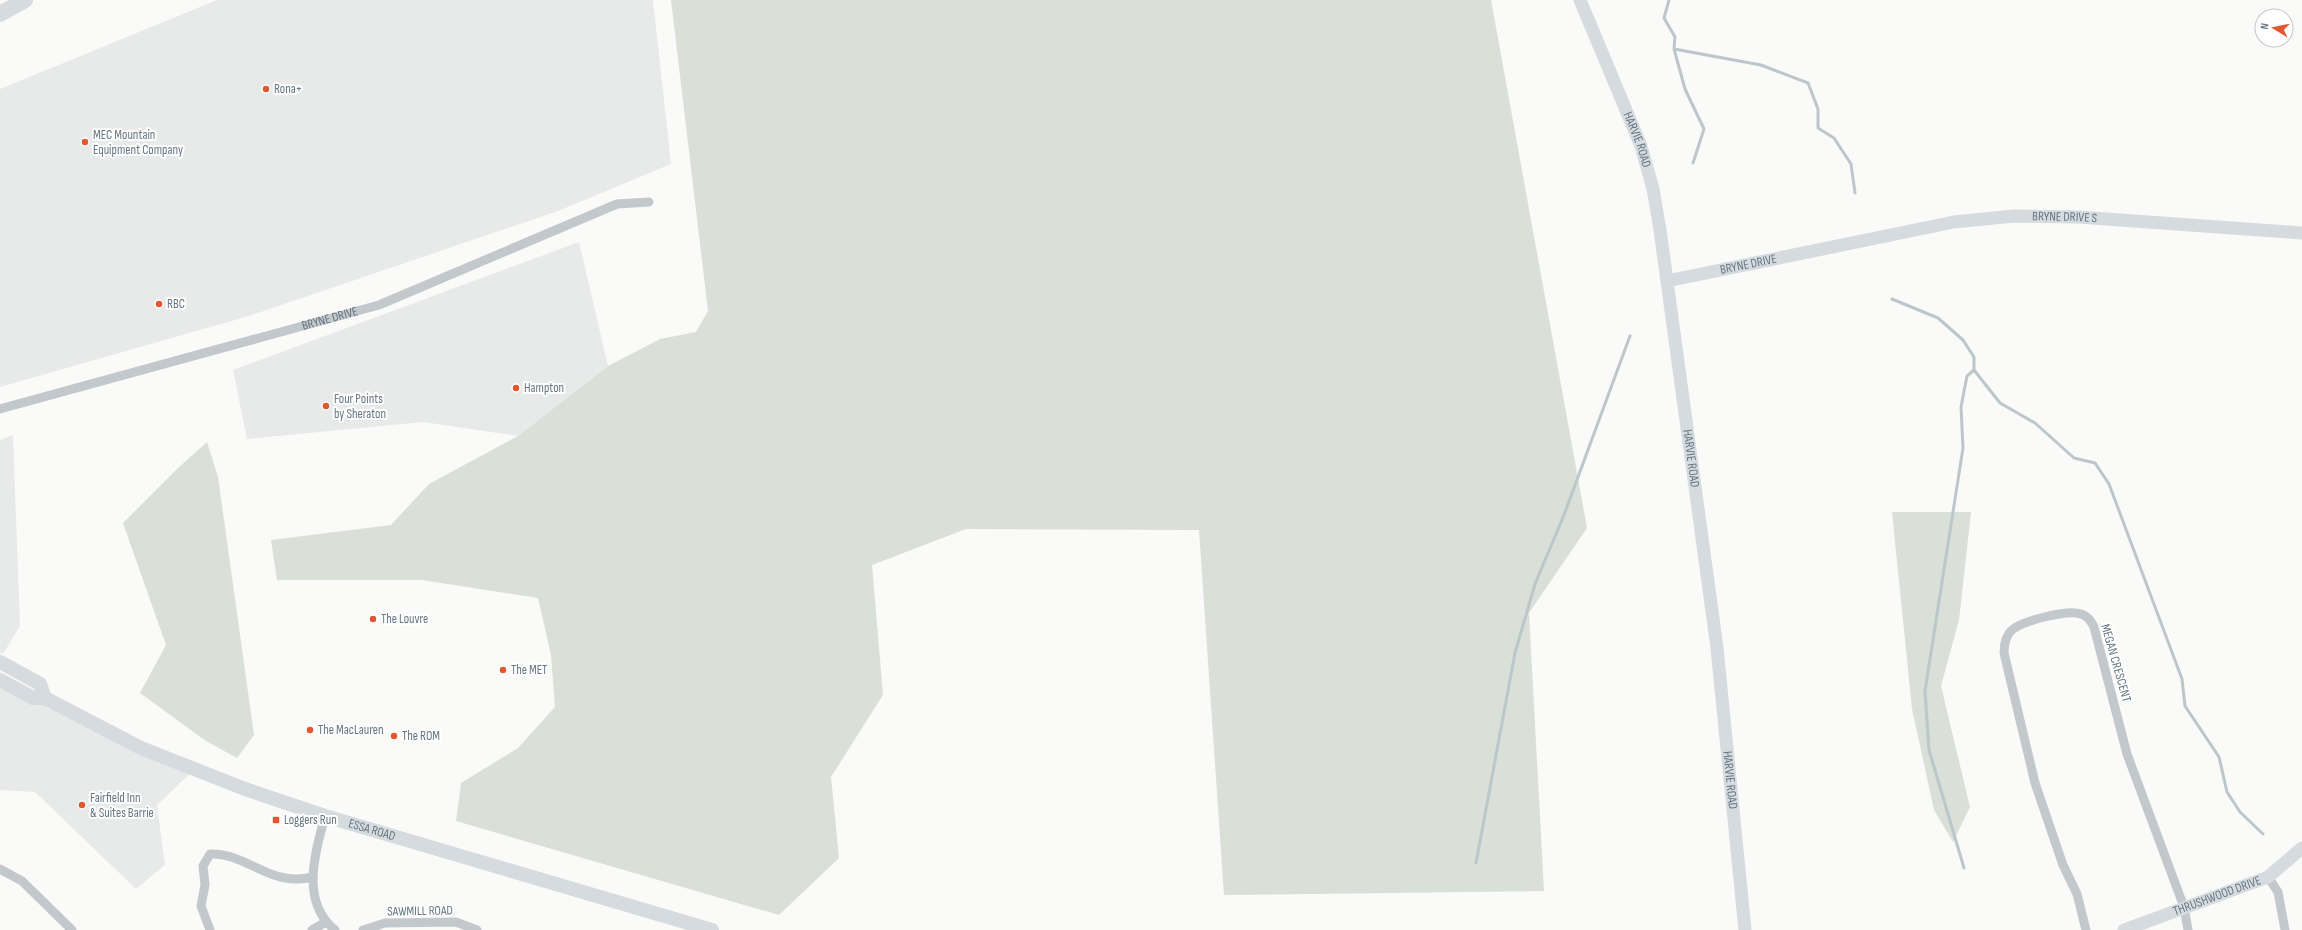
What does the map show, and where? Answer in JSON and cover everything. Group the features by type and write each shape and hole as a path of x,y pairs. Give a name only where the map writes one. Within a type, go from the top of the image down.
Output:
{"highway":[{"path":"0,14 25,0"}],"main road":[{"path":"0,662 40,684 45,698"},
{"name":"ESSA ROAD","path":"0,680 33,698 45,698 141,748 245,789 325,816 712,930"}],"street":[{"name":"HARVIE ROAD","path":"1580,0 1641,146 1653,189 1717,648 1745,930"},
{"name":"BRYNE DRIVE","path":"0,409 379,305 617,204 649,202"},
{"name":"BRYNE DRIVE S","path":"1830,246 1954,222 2014,216 2078,217 2302,233"},
{"name":"BRYNE DRIVE","path":"1667,281 1830,246"},
{"name":"MEGAN CRESCENT","path":"2086,930 2077,894 2063,865 2035,783 2004,653 2005,640 2013,629 2020,624 2042,618 2076,612 2088,618 2094,627 2127,754 2184,907 2188,930"},
{"path":"325,816 318,845 313,877 315,904 326,922 335,930"},
{"name":"THRUSHWOOD DRIVE","path":"2124,930 2268,877 2302,848"},
{"path":"210,930 201,906 205,885 203,866 210,854 221,853 279,876 297,880 313,877"},
{"path":"0,869 22,881 72,930"},
{"path":"2268,877 2278,892 2285,930"},
{"path":"312,930 326,922"},
{"name":"SAWMILL ROAD","path":"363,930 385,924 456,922 477,930"}],"shaded area":[{"path":"217,0 653,0 671,164 558,211 249,316 0,387 0,89"},
{"path":"671,0 1491,0 1587,528 1529,613 1544,891 1224,895 1199,530 966,529 872,565 883,695 831,777 839,858 779,915 456,821 461,783 518,748 555,707 551,655 538,598 422,580 277,580 271,540 391,525 429,484 518,436 608,366 660,339 696,332 708,311"},
{"path":"579,242 608,366 518,436 423,422 247,439 233,370"},
{"path":"13,435 20,626 3,654 0,652 0,440"},
{"path":"207,442 218,477 254,735 237,758 206,741 140,693 166,645 123,523 177,469"},
{"path":"1892,512 1971,512 1959,620 1941,686 1970,807 1953,842 1934,810 1912,709"},
{"path":"0,672 45,698 195,769 157,805 165,865 136,889 35,792 0,790"}],"waterway":[{"path":"1669,0 1664,18 1675,37 1674,49 1685,89 1704,129 1693,163"},
{"path":"1674,49 1761,65 1808,83 1818,109 1818,128 1834,138 1851,164 1855,193"},
{"path":"1892,299 1938,318 1963,340 1974,357 1974,370 2000,403 2035,423 2074,458 2095,463 2109,484 2182,679 2185,706 2219,757 2227,792 2240,812 2263,834"},
{"path":"1476,863 1515,653 1535,584 1564,515 1630,336"},
{"path":"1964,868 1929,750 1925,691 1963,448 1961,407 1967,376 1974,370"}],"place":[{"name":"Rona+","path":"266,89"},
{"name":"MEC Mountain Equipment Company","path":"85,142"},
{"name":"RBC","path":"159,304"},
{"name":"Hampton","path":"516,388"},
{"name":"Four Points by Sheraton","path":"326,406"},
{"name":"The Louvre","path":"373,619"},
{"name":"The MET","path":"503,670"},
{"name":"The MacLauren","path":"310,730"},
{"name":"The ROM","path":"394,736"},
{"name":"Fairfield Inn & Suites Barrie","path":"82,805"},
{"name":"Loggers Run","path":"276,820"}]}
